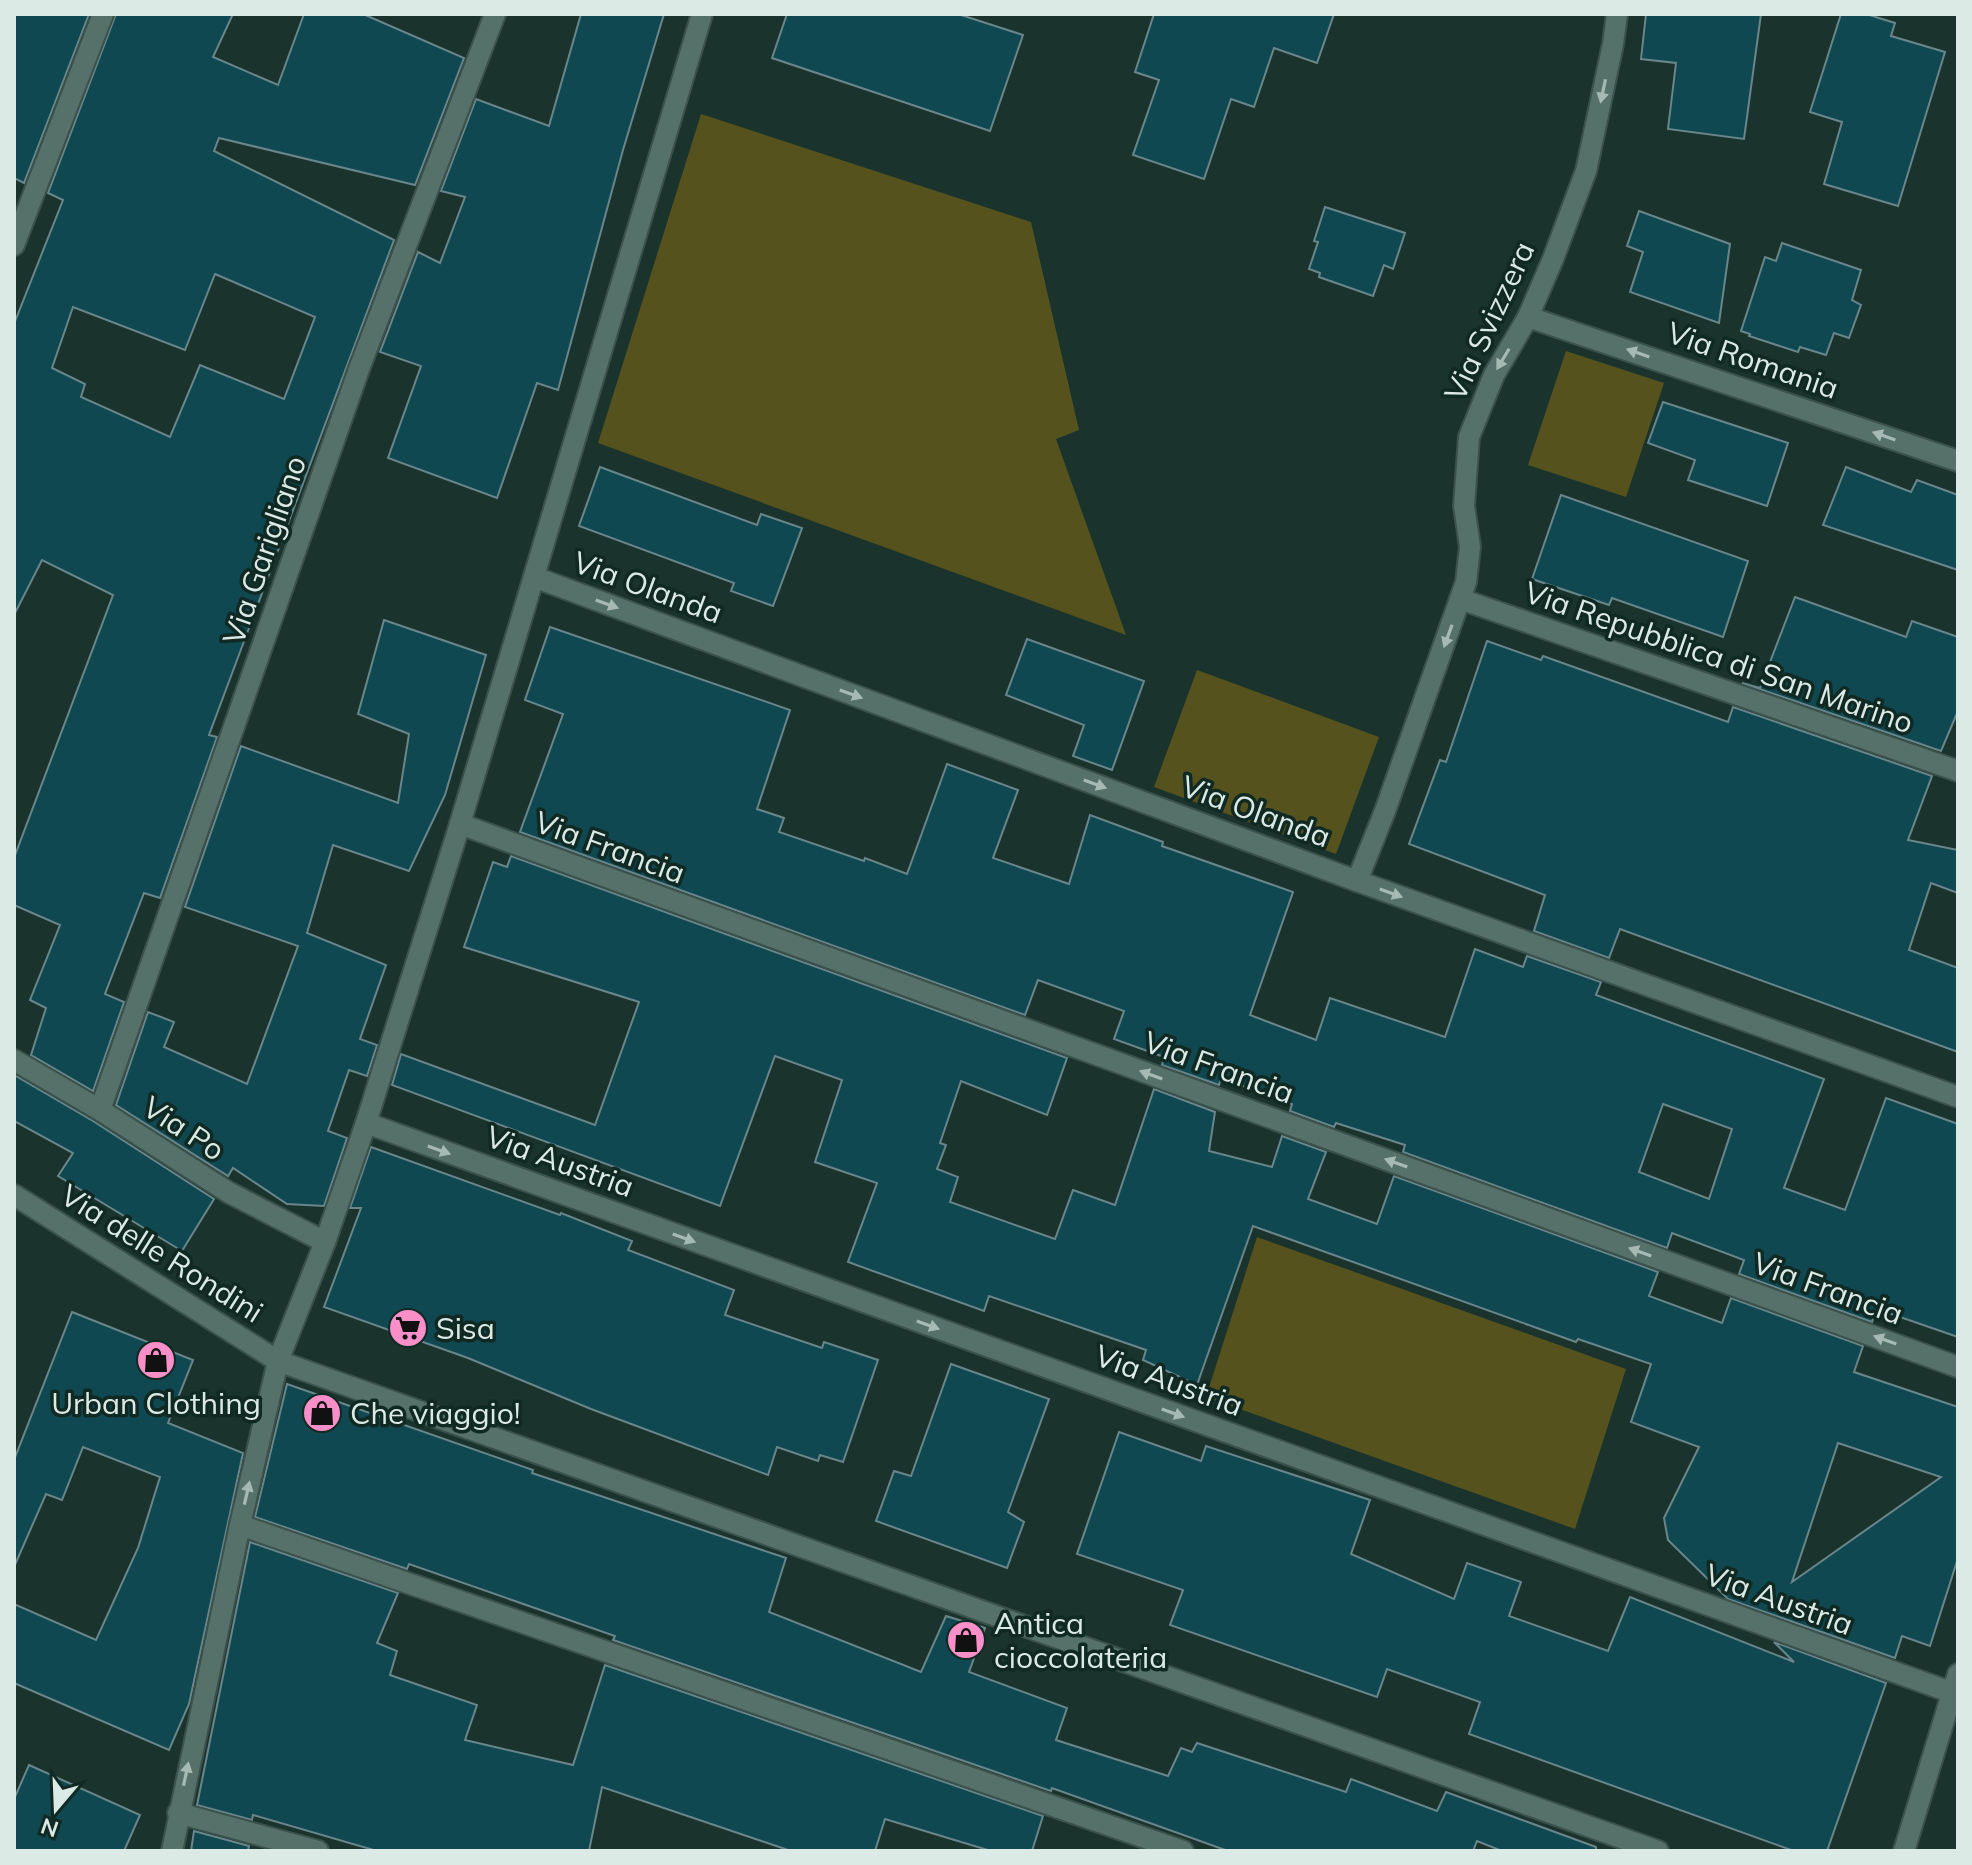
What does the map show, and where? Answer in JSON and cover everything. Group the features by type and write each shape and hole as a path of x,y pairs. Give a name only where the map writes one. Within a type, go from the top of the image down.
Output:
{"street":[{"path":"14,245 103,14"},
{"name":"Via Garigliano","path":"100,1110 359,369 495,14"},
{"path":"172,1851 240,1525 278,1361 325,1242 366,1123 460,824 702,14"},
{"name":"Via Svizzera","path":"1357,881 1466,582 1470,547 1464,506 1469,437 1494,375 1528,317 1586,171 1617,14"},
{"name":"Via Romania","path":"1528,317 1958,461"},
{"name":"Via Olanda","path":"534,577 1357,881 1958,1097"},
{"name":"Via Repubblica di San Marino","path":"1460,599 1958,771"},
{"name":"Via Francia","path":"460,824 1958,1367"},
{"name":"Via Po","path":"14,1060 100,1110 228,1192 325,1242"},
{"name":"Via Austria","path":"366,1123 1955,1684"},
{"name":"Via delle Rondini","path":"14,1195 278,1361 1658,1851"},
{"path":"240,1525 1183,1851"},
{"path":"1904,1851 1955,1684"},
{"path":"178,1813 318,1851"}],"shaded area":[{"path":"701,114 1031,222 1079,430 1056,439 1126,635 598,443"},
{"path":"1566,351 1664,383 1626,497 1528,465"},
{"path":"1197,670 1379,737 1336,854 1154,787"},
{"path":"1257,1237 1626,1369 1575,1529 1206,1397"}],"building":[{"path":"14,14 89,14 24,183 14,178"},
{"path":"116,14 233,14 213,57 278,85 304,14 363,14 464,58 415,185 219,138 214,151 394,240 209,735 217,737 160,898 144,893 105,994 124,1002 93,1091 31,1055 46,1008 30,1000 60,925 14,905 14,858 113,595 42,560 14,615 14,324 63,200 48,193","holes":["215,274 315,317 284,399 200,365 170,437 81,397 85,384 52,368 73,307 185,350"]},
{"path":"581,14 664,14 623,150 558,390 537,383 497,498 388,458 421,366 380,352 418,252 440,263 465,197 441,191 476,99 549,126"},
{"path":"787,14 958,14 1023,35 990,131 772,58"},
{"path":"1154,14 1334,14 1317,63 1274,48 1254,107 1231,99 1204,179 1133,155 1159,80 1135,72"},
{"path":"1646,14 1761,14 1744,139 1668,129 1676,63 1641,59"},
{"path":"1841,14 1866,14 1895,23 1891,36 1945,52 1898,206 1824,184 1842,122 1810,112"},
{"path":"1325,207 1405,233 1393,269 1384,265 1373,296 1319,277 1320,273 1309,269"},
{"path":"1639,211 1730,244 1719,323 1630,292 1643,252 1627,246"},
{"path":"1782,243 1861,270 1852,300 1861,305 1849,338 1834,333 1826,355 1800,347 1798,352 1741,331 1765,257 1776,261"},
{"path":"1663,402 1788,443 1767,506 1688,480 1695,460 1648,443"},
{"path":"600,467 757,525 761,514 802,528 773,606 731,591 734,583 579,526"},
{"path":"1846,467 1911,492 1917,480 1958,495 1958,570 1823,525"},
{"path":"1561,495 1748,561 1723,637 1612,598 1609,605 1532,579"},
{"path":"1795,597 1906,637 1912,621 1958,637 1958,711 1941,751 1742,683 1760,688"},
{"path":"384,620 486,655 445,795 409,871 333,845 307,933 386,965 360,1039 377,1045 367,1076 349,1070 328,1131 347,1138 324,1206 287,1204 233,1168 228,1176 116,1105 148,1012 174,1022 164,1047 247,1084 298,946 185,907 241,746 398,803 409,734 358,714"},
{"path":"550,627 790,710 757,809 784,818 779,832 907,874 947,764 1018,790 993,858 1069,884 1090,815 1163,842 1162,846 1293,892 1250,1015 1316,1040 1330,998 1445,1037 1475,949 1523,967 1527,956 1601,982 1596,995 1824,1079 1784,1188 1845,1210 1886,1098 1958,1124 1958,1337 1877,1309 1872,1322 1739,1274 1744,1260 1672,1233 1667,1248 1403,1152 1405,1145 1336,1123 1334,1127 1290,1111 1292,1104 1221,1078 1219,1085 1162,1065 1164,1057 1114,1039 1124,1011 1038,980 1025,1015 520,832 563,714 525,700","holes":["1663,1104 1732,1129 1709,1199 1639,1172"]},
{"path":"1027,639 1144,681 1112,770 1073,756 1084,725 1006,695"},
{"path":"1487,641 1541,660 1543,656 1728,722 1733,707 1932,776 1908,840 1958,850 1958,893 1931,883 1909,950 1958,968 1958,1052 1620,929 1609,958 1534,931 1545,895 1409,844 1440,760 1446,762"},
{"path":"511,856 1067,1058 1047,1115 961,1081 940,1143 946,1145 937,1169 958,1177 950,1202 1055,1239 1073,1190 1115,1205 1154,1089 1215,1112 1209,1151 1272,1167 1282,1136 1326,1152 1308,1199 1377,1224 1394,1176 1658,1272 1649,1296 1722,1323 1731,1298 1863,1346 1854,1372 1958,1407 1958,1558 1930,1646 1902,1636 1895,1658 1728,1599 1668,1540 1664,1518 1699,1447 1631,1422 1651,1364 1578,1339 1576,1342 1253,1226 1197,1385 1143,1360 1146,1350 989,1296 984,1311 848,1262 877,1183 815,1162 842,1080 775,1056 720,1206 392,1085 401,1054 595,1125 639,1002 464,947 493,862 507,867","holes":["1838,1443 1941,1477 1792,1582"]},
{"path":"14,1075 93,1121 214,1199 182,1251 58,1176 73,1153 14,1121"},
{"path":"371,1147 632,1241 628,1250 734,1290 725,1315 822,1348 824,1342 878,1360 843,1462 820,1455 818,1461 777,1447 768,1475 591,1409 468,1358 324,1307 361,1208 350,1208"},
{"path":"72,1312 193,1360 168,1423 243,1453 189,1704 169,1750 14,1683 14,1604 96,1640 138,1548 160,1477 83,1447 62,1500 46,1494 14,1567 14,1460"},
{"path":"951,1364 1049,1399 1008,1512 1024,1522 1007,1568 876,1521 894,1471 911,1476"},
{"path":"287,1384 533,1470 532,1473 786,1558 769,1612 921,1672 946,1616 985,1628 969,1672 1067,1708 1056,1740 1168,1776 1181,1748 1192,1752 1197,1743 1346,1792 1351,1779 1437,1811 1446,1792 1596,1847 1596,1851 1502,1851 1477,1841 1473,1851 1228,1851 1052,1788 1051,1791 613,1640 615,1636 409,1564 407,1569 255,1517"},
{"path":"1119,1432 1201,1461 1206,1446 1370,1500 1351,1554 1454,1599 1467,1563 1521,1582 1509,1616 1608,1651 1630,1597 1794,1662 1774,1642 1886,1683 1827,1851 1794,1851 1469,1734 1480,1702 1387,1669 1377,1697 1170,1625 1183,1590 1077,1554"},
{"path":"250,1542 398,1593 377,1643 397,1651 390,1675 477,1705 465,1740 573,1765 605,1665 1043,1816 1032,1851 991,1851 885,1819 875,1851 791,1851 602,1787 589,1851 377,1851 253,1815 252,1820 197,1805"},
{"path":"29,1765 140,1815 124,1851 14,1851 14,1799"},
{"path":"194,1831 249,1846 248,1851 191,1851"}],"place":[{"name":"Sisa","path":"408,1328"},
{"name":"Urban Clothing","path":"156,1360"},
{"name":"Che viaggio!","path":"322,1413"},
{"name":"Antica cioccolateria","path":"966,1640"}]}
